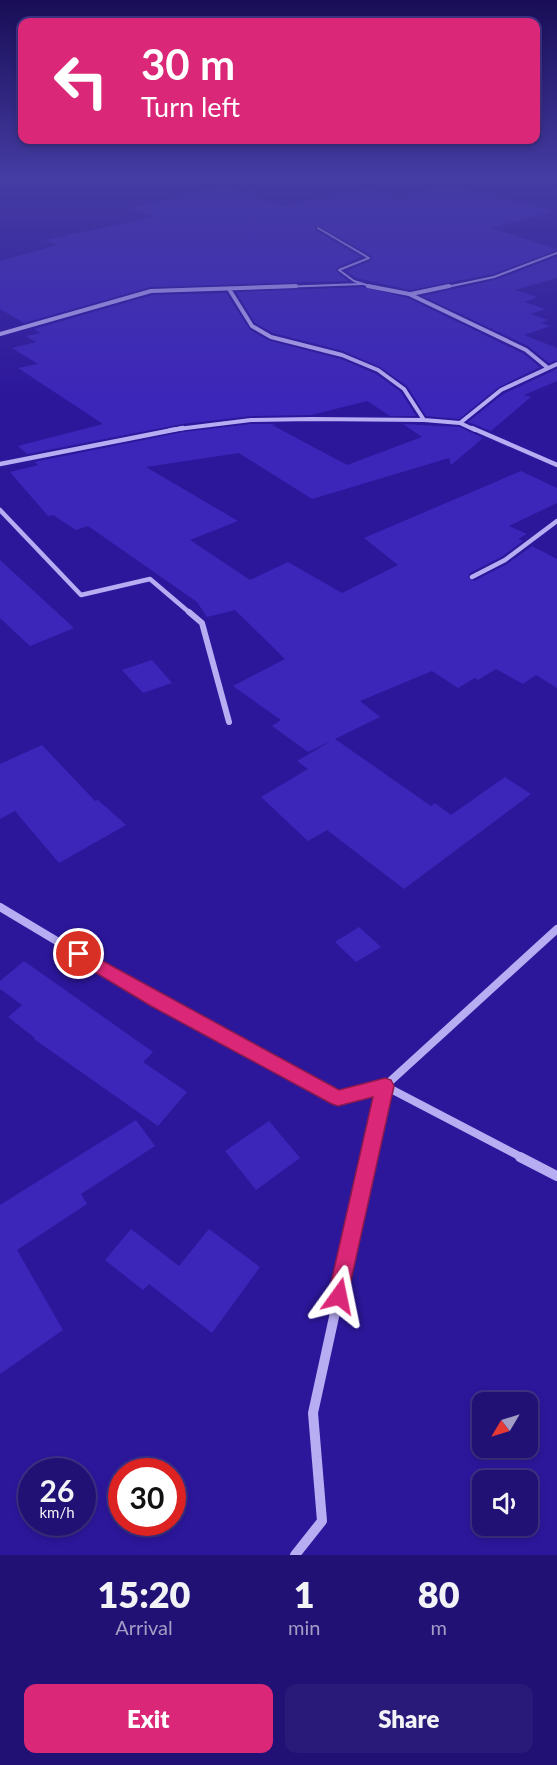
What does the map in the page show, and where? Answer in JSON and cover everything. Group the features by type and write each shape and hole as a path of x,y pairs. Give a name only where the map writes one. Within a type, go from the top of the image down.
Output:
{"street":[{"path":"355,250 369,258 339,270 362,284"},
{"path":"410,294 494,277 557,253"},
{"path":"0,334 151,291 362,284 410,294 526,350 548,368"},
{"path":"229,289 252,326 271,337 342,356 378,370 404,389 424,420"},
{"path":"460,423 501,390 557,364"},
{"path":"0,464 166,430 207,424 302,419 424,420 460,423 557,465"},
{"path":"0,510 81,595 150,579 202,623 230,722"},
{"path":"472,577 505,560 557,521"},
{"path":"0,907 157,1001 338,1098 385,1086 557,930"},
{"path":"385,1086 557,1176"},
{"path":"296,1555 322,1521 313,1413 385,1086"}],"building":[{"path":"41,250 348,250 361,257 336,268 337,272 348,281 151,287 24,323 0,309 0,261"},
{"path":"361,250 557,250 493,274 410,290 356,278 346,271 370,261 372,256"},
{"path":"557,257 557,278 515,290 537,297 525,302 545,309 531,314 548,320 541,323 551,326 524,335 557,348 557,360 549,363 528,346 422,296 495,280"},
{"path":"363,287 408,298 524,354 540,367 499,387 459,419 426,416 407,386 380,367 343,351 273,333 255,323 236,292"},
{"path":"226,293 250,330 270,341 341,359 376,374 401,392 416,416 390,416 367,401 311,415 251,416 182,424 27,454 18,446 103,424 18,368 38,364 12,348 36,342 26,336 40,333 34,329 152,295"},
{"path":"557,369 557,381 524,395 531,397 491,431 468,422 503,394"},
{"path":"251,424 276,424 272,425 347,465 422,437 403,424 459,427 483,438 451,465 449,458 312,499 239,453 146,467 238,521 190,540 250,580 288,562 342,593 398,565 364,538 521,471 557,488 557,503 509,526 527,534 518,539 523,541 503,556 470,573 468,577 474,581 507,564 532,546 557,559 557,688 536,675 523,684 496,669 458,688 432,671 360,701 380,717 335,739 431,806 435,803 451,815 505,777 531,794 404,889 327,830 308,841 261,797 308,769 297,761 331,741 308,752 272,726 281,720 233,686 285,659 235,610 207,617 197,602 88,526 76,530 53,515 48,516 10,472 38,465 34,462 183,432"},
{"path":"0,560 74,628 30,646 0,618"},
{"path":"152,660 172,683 143,693 122,670"},
{"path":"42,745 95,801 98,800 126,825 59,863 15,811 0,819 0,764"},
{"path":"359,927 381,947 356,962 335,942"},
{"path":"24,961 153,1052 143,1062 187,1092 158,1126 34,1039 8,1017 22,1005 0,989 0,981"},
{"path":"136,1120 155,1146 81,1194 87,1204 17,1250 63,1330 0,1374 0,1205"},
{"path":"269,1121 300,1158 256,1190 225,1151"},
{"path":"131,1229 179,1266 209,1229 260,1267 212,1333 149,1284 143,1290 105,1260"}],"route":[{"path":"79,954 157,1001 338,1098 385,1086 339,1296"}]}
